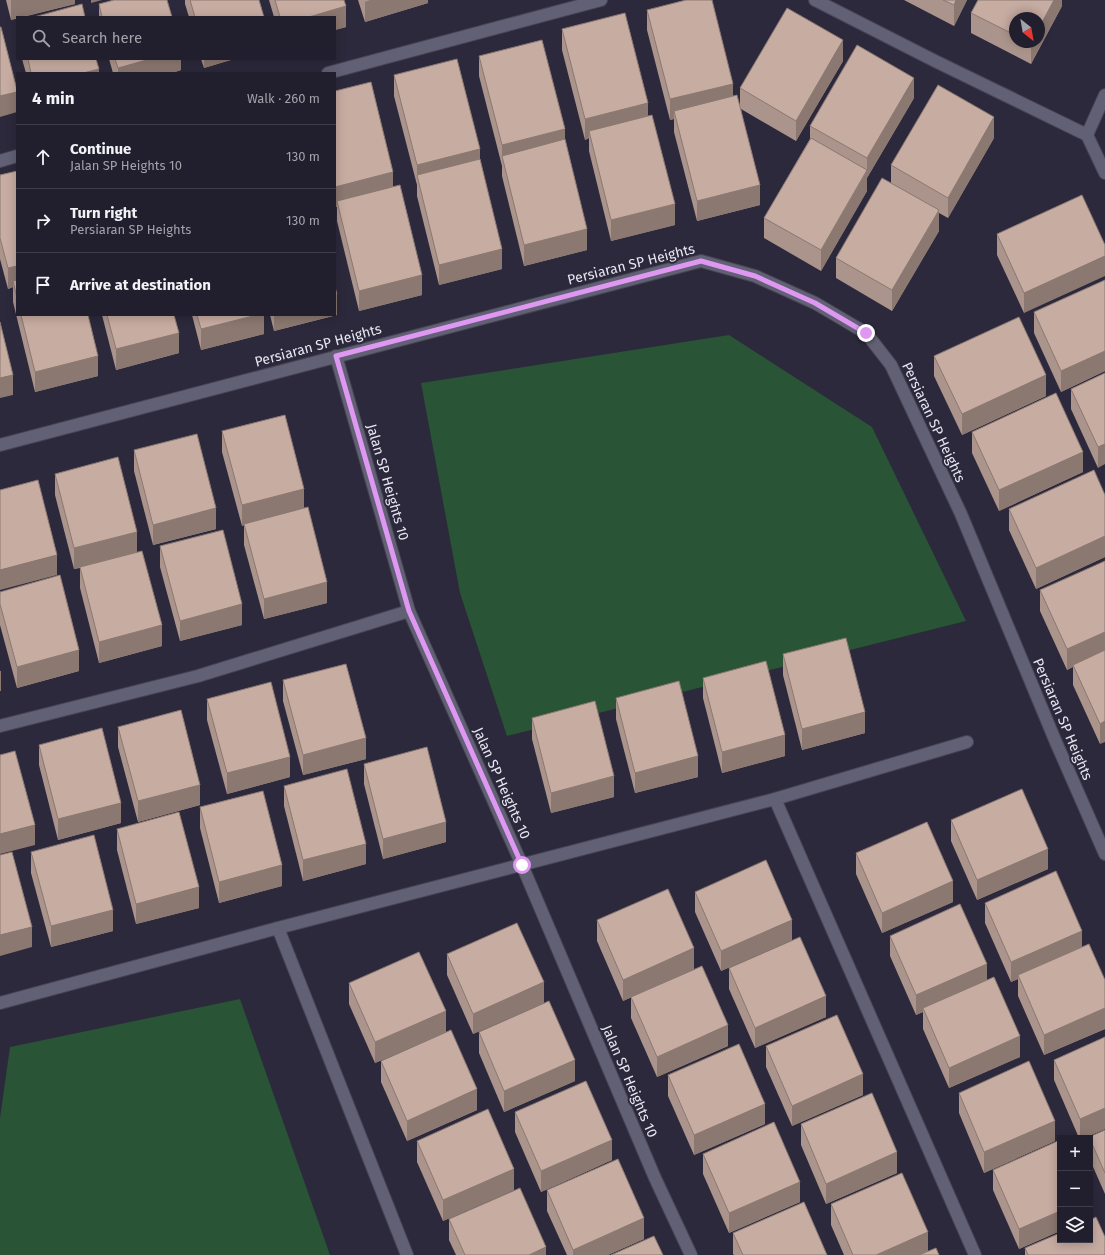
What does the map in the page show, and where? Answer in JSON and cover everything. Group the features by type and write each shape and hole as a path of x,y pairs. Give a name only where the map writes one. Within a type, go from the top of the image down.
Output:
{"street":[{"path":"332,72 600,0"},
{"path":"815,0 935,61 1087,135 1105,173"},
{"path":"1087,135 1105,94"},
{"path":"0,161 16,156"},
{"name":"Persiaran SP Heights","path":"0,445 701,261 755,276 815,303 866,333 891,365 961,514 1055,740 1105,854"},
{"name":"Jalan SP Heights 10","path":"336,356 409,611 522,865 655,1178 690,1255"},
{"path":"0,726 198,676 409,611"},
{"path":"0,1003 278,928 775,799 967,742"},
{"path":"775,799 975,1255"},
{"path":"278,928 407,1255"}],"green space":[{"path":"729,335 872,427 966,621 507,736 460,593 421,383"},
{"path":"240,999 330,1255 0,1255 0,1118 10,1047"}],"building":[{"path":"114,0 167,0 172,16 102,16 99,4"},
{"path":"190,0 259,0 264,16 195,16"},
{"path":"275,0 344,0 346,6 312,16 280,16"},
{"path":"686,0 712,0 733,84 670,99 647,10"},
{"path":"943,0 956,0 954,5"},
{"path":"978,0 1054,0 1045,17 1045,12 1009,12 1009,32 971,13"},
{"path":"82,4 85,16 38,16"},
{"path":"787,8 843,40 796,121 740,88"},
{"path":"625,13 648,103 585,119 562,29"},
{"path":"1,27 16,86 16,92 0,96"},
{"path":"542,40 565,129 502,145 479,56"},
{"path":"857,45 914,78 867,158 810,126"},
{"path":"457,59 480,149 417,165 394,75"},
{"path":"28,60 96,60 99,69 87,72 31,72"},
{"path":"115,60 146,60 118,68"},
{"path":"371,82 393,172 336,187 336,91"},
{"path":"938,85 994,117 948,198 891,165"},
{"path":"737,95 760,185 697,201 674,111"},
{"path":"652,115 675,204 611,220 589,131"},
{"path":"811,138 867,170 821,250 764,218"},
{"path":"565,139 587,229 524,245 502,156"},
{"path":"480,159 502,249 439,265 417,175"},
{"path":"16,171 16,266 8,268 0,238 0,175"},
{"path":"882,178 939,210 892,290 836,258"},
{"path":"400,185 422,275 359,291 337,201"},
{"path":"1082,195 1105,245 1105,256 1024,293 997,234"},
{"path":"16,280 16,294 13,281"},
{"path":"1105,280 1105,351 1061,371 1034,312"},
{"path":"21,316 88,316 98,356 35,372"},
{"path":"107,316 174,316 179,333 116,349"},
{"path":"197,316 253,316 201,329"},
{"path":"1019,317 1046,375 962,414 934,356"},
{"path":"0,322 13,375 0,378"},
{"path":"1105,373 1105,444 1098,447 1071,389"},
{"path":"1056,393 1083,452 999,490 972,432"},
{"path":"285,415 304,489 242,505 222,431"},
{"path":"197,434 216,508 153,525 134,450"},
{"path":"118,457 137,532 74,548 55,474"},
{"path":"1094,470 1105,495 1105,536 1036,568 1009,509"},
{"path":"38,480 57,555 0,570 0,490"},
{"path":"308,507 327,582 264,599 244,524"},
{"path":"223,530 242,604 180,621 160,546"},
{"path":"142,551 162,625 99,642 80,567"},
{"path":"1105,561 1105,632 1067,649 1040,590"},
{"path":"60,575 79,650 17,667 0,604 0,592"},
{"path":"846,638 865,712 802,729 783,654"},
{"path":"1105,650 1105,721 1100,724 1073,665"},
{"path":"766,661 785,735 722,752 703,678"},
{"path":"346,664 366,738 303,755 283,680"},
{"path":"679,681 698,756 635,773 616,698"},
{"path":"271,682 290,757 227,773 207,699"},
{"path":"595,701 614,776 551,793 532,718"},
{"path":"181,710 200,785 138,801 118,727"},
{"path":"102,728 121,803 58,819 39,745"},
{"path":"427,747 446,822 383,839 364,764"},
{"path":"15,751 35,825 0,834 0,755"},
{"path":"347,769 366,844 303,860 284,786"},
{"path":"1022,789 1048,849 977,880 951,820"},
{"path":"263,791 282,865 219,882 200,807"},
{"path":"179,812 199,887 136,904 117,829"},
{"path":"927,822 953,881 882,913 856,853"},
{"path":"94,835 113,910 51,926 31,852"},
{"path":"12,852 32,927 0,935 0,855"},
{"path":"766,860 792,920 721,951 695,892"},
{"path":"1056,871 1082,931 1011,962 985,903"},
{"path":"668,889 694,948 623,980 597,920"},
{"path":"960,904 987,964 916,995 890,936"},
{"path":"517,923 544,982 473,1014 447,954"},
{"path":"800,937 826,996 755,1028 729,968"},
{"path":"1089,944 1105,980 1105,1008 1044,1035 1018,975"},
{"path":"419,952 446,1011 375,1042 349,983"},
{"path":"702,966 728,1025 657,1057 631,997"},
{"path":"994,977 1020,1036 949,1068 923,1008"},
{"path":"549,1001 575,1060 504,1091 479,1032"},
{"path":"837,1015 863,1074 792,1106 766,1046"},
{"path":"451,1030 477,1089 407,1121 381,1061"},
{"path":"1105,1037 1105,1108 1080,1119 1054,1060"},
{"path":"739,1044 765,1104 694,1135 668,1075"},
{"path":"1029,1061 1055,1121 984,1152 959,1093"},
{"path":"586,1081 612,1140 541,1171 515,1112"},
{"path":"872,1093 897,1152 826,1184 801,1124"},
{"path":"488,1109 514,1169 443,1200 417,1141"},
{"path":"774,1122 800,1182 729,1213 703,1154"},
{"path":"1105,1130 1105,1173 1093,1146 1093,1135"},
{"path":"1057,1141 1057,1212 1019,1229 993,1170"},
{"path":"618,1159 644,1218 573,1250 547,1190"},
{"path":"902,1173 928,1232 876,1255 853,1255 831,1204"},
{"path":"520,1188 546,1247 529,1255 465,1255 449,1219"},
{"path":"804,1202 827,1255 743,1255 733,1233"},
{"path":"1096,1217 1105,1237 1105,1255 1028,1255 1025,1248 1057,1234 1057,1243 1093,1243 1093,1218"},
{"path":"654,1236 663,1255 611,1255"},
{"path":"936,1248 939,1255 919,1255"}],"route":[{"path":"522,865 409,611 336,356 701,261 755,276 815,303 866,333"}]}
